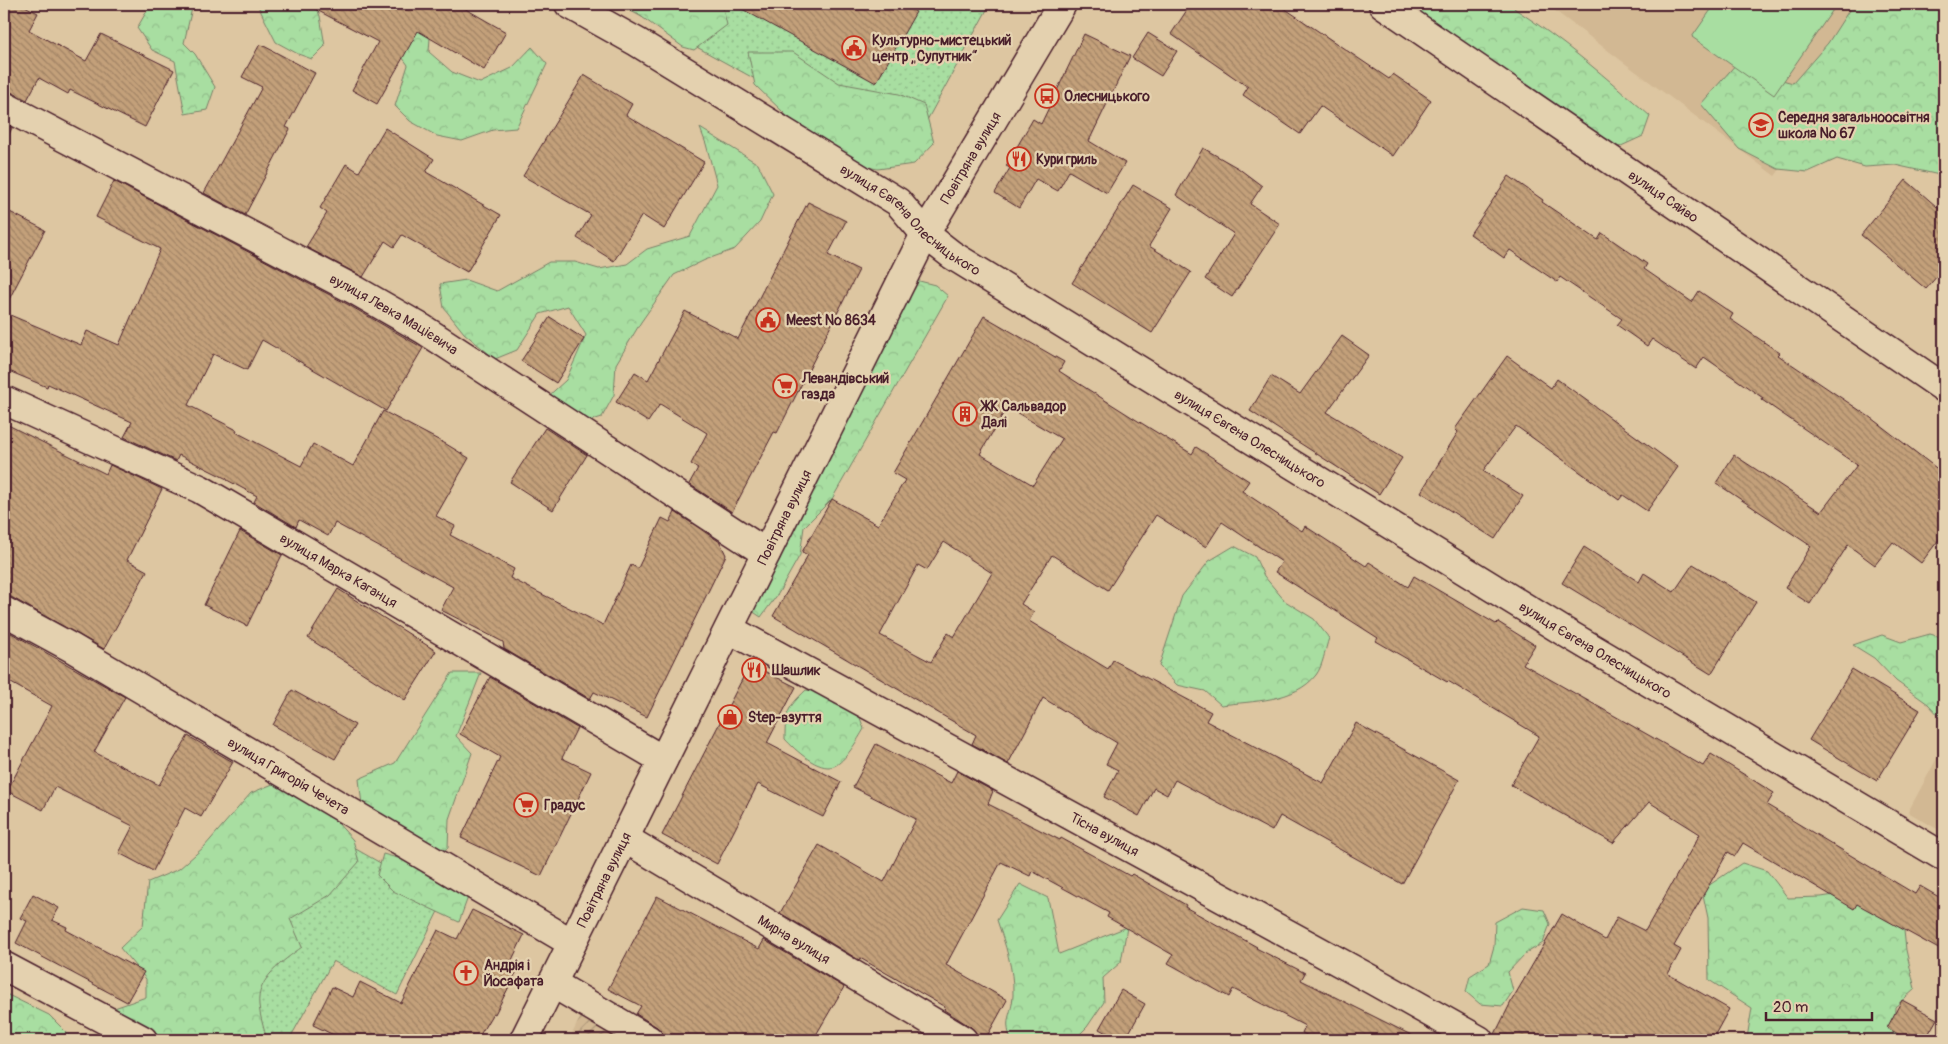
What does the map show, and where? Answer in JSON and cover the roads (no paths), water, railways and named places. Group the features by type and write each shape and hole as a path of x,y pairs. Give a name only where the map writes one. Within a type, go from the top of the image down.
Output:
{"street":[{"name":"вулиця Євгена Олесницького","path":"570,4 637,42 898,202 925,234 952,255 1563,631 1944,857"},
{"name":"Повітряна вулиця","path":"524,1040 925,234 1062,4"},
{"name":"вулиця Сяйво","path":"1383,4 1944,388"},
{"name":"вулиця Левка Мацієвича","path":"4,106 355,290 423,329 766,553"},
{"name":"вулиця Марка Каганця","path":"4,400 200,489 663,760"},
{"name":"вулиця Григорія Чечета","path":"4,611 72,648 572,944"},
{"name":"Тісна вулиця","path":"729,628 1479,1040"},
{"name":"Мирна вулиця","path":"624,838 963,1040"},
{"path":"4,966 142,1040"},
{"path":"552,982 649,1040"}],"place":[{"name":"Культурно-мистецький центр „Супутник“","path":"854,48"},
{"name":"Олесницького","path":"1047,96"},
{"name":"Середня загальноосвітня школа № 67","path":"1761,125"},
{"name":"Кури гриль","path":"1019,159"},
{"name":"Meest № 8634","path":"768,320"},
{"name":"Левандівський газда","path":"785,386"},
{"name":"ЖК Сальвадор Далі","path":"965,414"},
{"name":"Шашлик","path":"754,670"},
{"name":"Step-взуття","path":"730,717"},
{"name":"Градус","path":"526,805"},
{"name":"Андрія і Йосафата","path":"466,973"}]}
